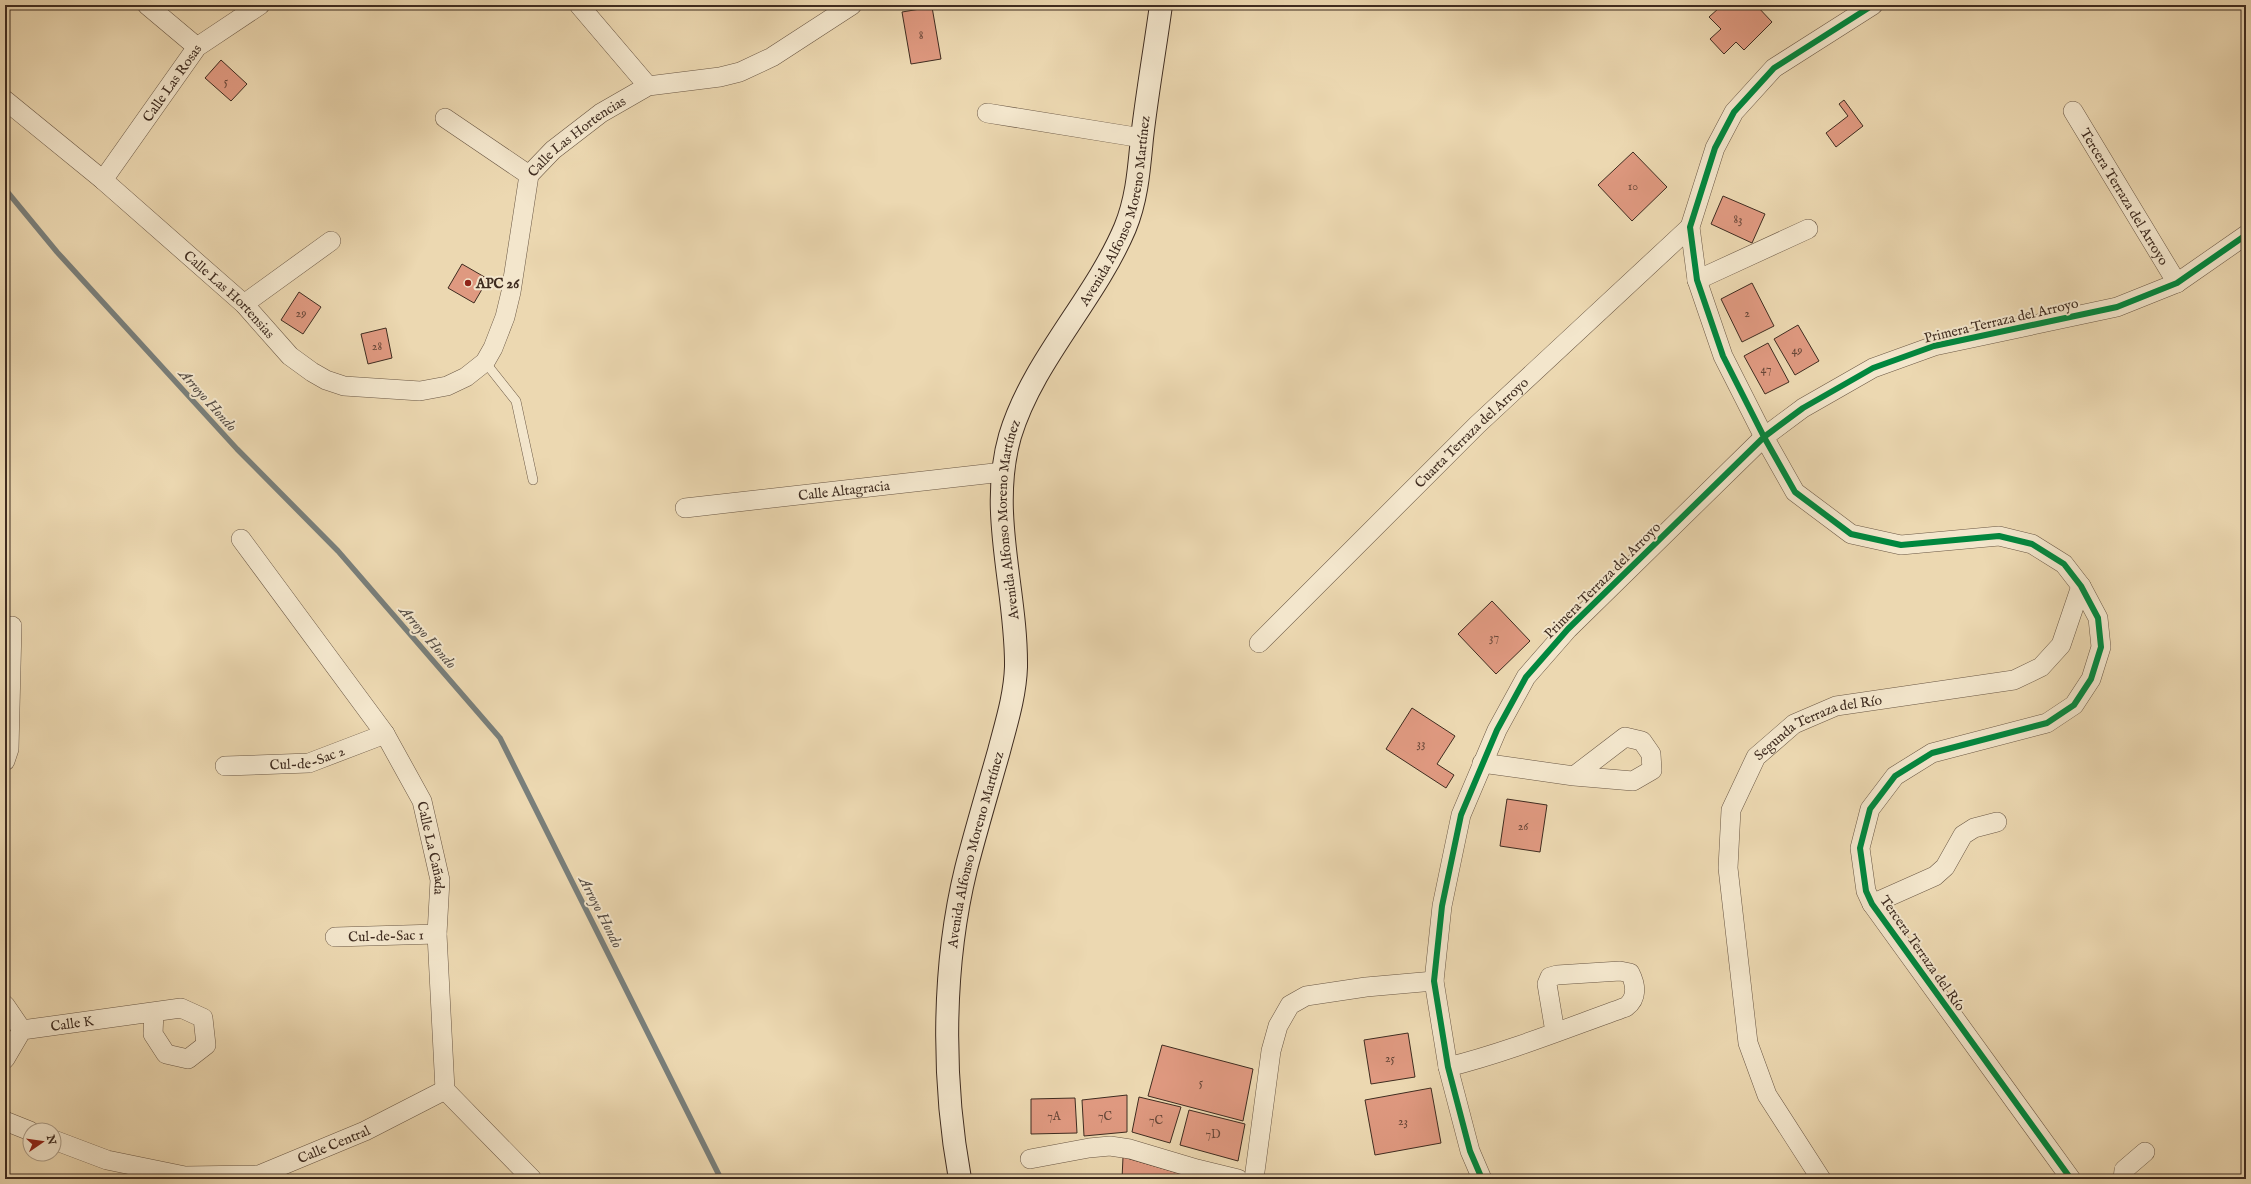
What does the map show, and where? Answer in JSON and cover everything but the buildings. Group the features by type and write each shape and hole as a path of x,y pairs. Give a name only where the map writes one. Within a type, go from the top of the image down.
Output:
{"main road":[{"name":"Avenida Alfonso Moreno Martínez","path":"960,1179 952,1118 948,1020 949,976 954,929 966,870 1007,721 1016,668 1001,505 1003,472 1009,439 1018,412 1043,366 1086,300 1124,229 1132,207 1139,176 1142,138 1161,5"}],"street":[{"path":"147,5 197,47"},
{"name":"Calle Las Rosas","path":"103,180 197,47 260,5"},
{"path":"579,5 648,86 720,77 740,72 772,57 852,5"},
{"path":"1764,437 1723,356 1697,280 1690,227 1715,148 1734,112 1774,68 1873,5"},
{"name":"Calle Las Hortencias","path":"485,362 498,337 510,299 529,175 553,150 579,129 601,113 648,86"},
{"name":"Calle Las Hortensias","path":"5,100 103,180 244,304 300,364 326,380 344,386 410,392 427,390 457,382 485,362"},
{"name":"Tercera Terraza del Arroyo","path":"2073,111 2177,284"},
{"path":"987,113 1142,138"},
{"path":"445,118 529,175"},
{"name":"Cuarta Terraza del Arroyo","path":"1259,644 1477,425 1690,227"},
{"path":"1697,280 1808,229"},
{"name":"Primera Terraza del Arroyo","path":"1482,1179 1470,1151 1448,1067 1434,981 1442,906 1461,815 1497,730 1526,678 1568,629 1764,437 1803,408 1872,368 1934,346 2117,307 2177,284 2246,235"},
{"path":"244,304 331,241"},
{"name":"Tercera Terraza del Río","path":"1764,437 1795,492 1851,534 1901,545 1999,536 2032,544 2064,564 2082,586 2098,618 2101,647 2092,679 2074,705 2047,723 1932,753 1895,776 1870,809 1860,848 1866,891 1872,904 2071,1179"},
{"name":"Calle Altagracia","path":"685,508 1003,472"},
{"name":"Calle La Cañada","path":"241,539 385,734 422,801 440,880 437,934 445,1090"},
{"name":"Segunda Terraza del Río","path":"1821,1179 1768,1095 1748,1043 1728,868 1731,810 1756,757 1794,724 1836,706 2014,680 2041,667 2061,645 2082,586"},
{"path":"5,761 9,749 12,626"},
{"name":"Cul-de-Sac 2","path":"225,766 309,763 385,734"},
{"path":"1482,763 1574,776"},
{"path":"1872,904 1935,876 1944,867 1963,835 1974,828 1997,822"},
{"name":"Cul-de-Sac 1","path":"335,936 437,934"},
{"path":"1448,1067 1471,1061 1555,1032 1626,1007 1632,1002 1634,981 1630,973 1620,971 1557,975 1550,977 1547,984 1555,1032"},
{"path":"1254,1179 1272,1051 1278,1026 1290,1005 1306,996 1366,987 1434,981"},
{"path":"5,1005 14,1031 5,1059"},
{"name":"Calle K","path":"14,1031 154,1012"},
{"path":"445,1090 532,1179"},
{"name":"Calle Central","path":"62,1143 107,1160 185,1176 260,1175 365,1131 445,1090"},
{"path":"5,1121 22,1128"},
{"path":"1030,1159 1089,1148 1110,1146 1130,1149 1197,1169 1238,1179"},
{"path":"2123,1179 2124,1170 2145,1152"}],"lane":[{"path":"485,362 516,401 533,480"}],"waterway":[{"name":"Arroyo Hondo","path":"5,189 57,252 237,449 338,551 500,738 721,1179"}],"cycle path":[{"path":"1873,5 1774,68 1734,112 1715,148 1690,227 1697,280 1723,356 1764,437 1795,492 1851,534 1901,545 1999,536 2032,544 2064,564 2081,586 2098,618 2101,647 2091,679 2074,705 2047,723 1932,753 1895,776 1870,809 1860,848 1866,891 1872,904 2071,1179"},
{"path":"1482,1179 1470,1151 1448,1067 1434,981 1442,906 1461,815 1497,730 1526,677 1568,629 1764,437 1803,408 1873,368 1934,346 2117,307 2177,283 2246,235"}],"place":[{"name":"APC 26","path":"468,283"}]}
